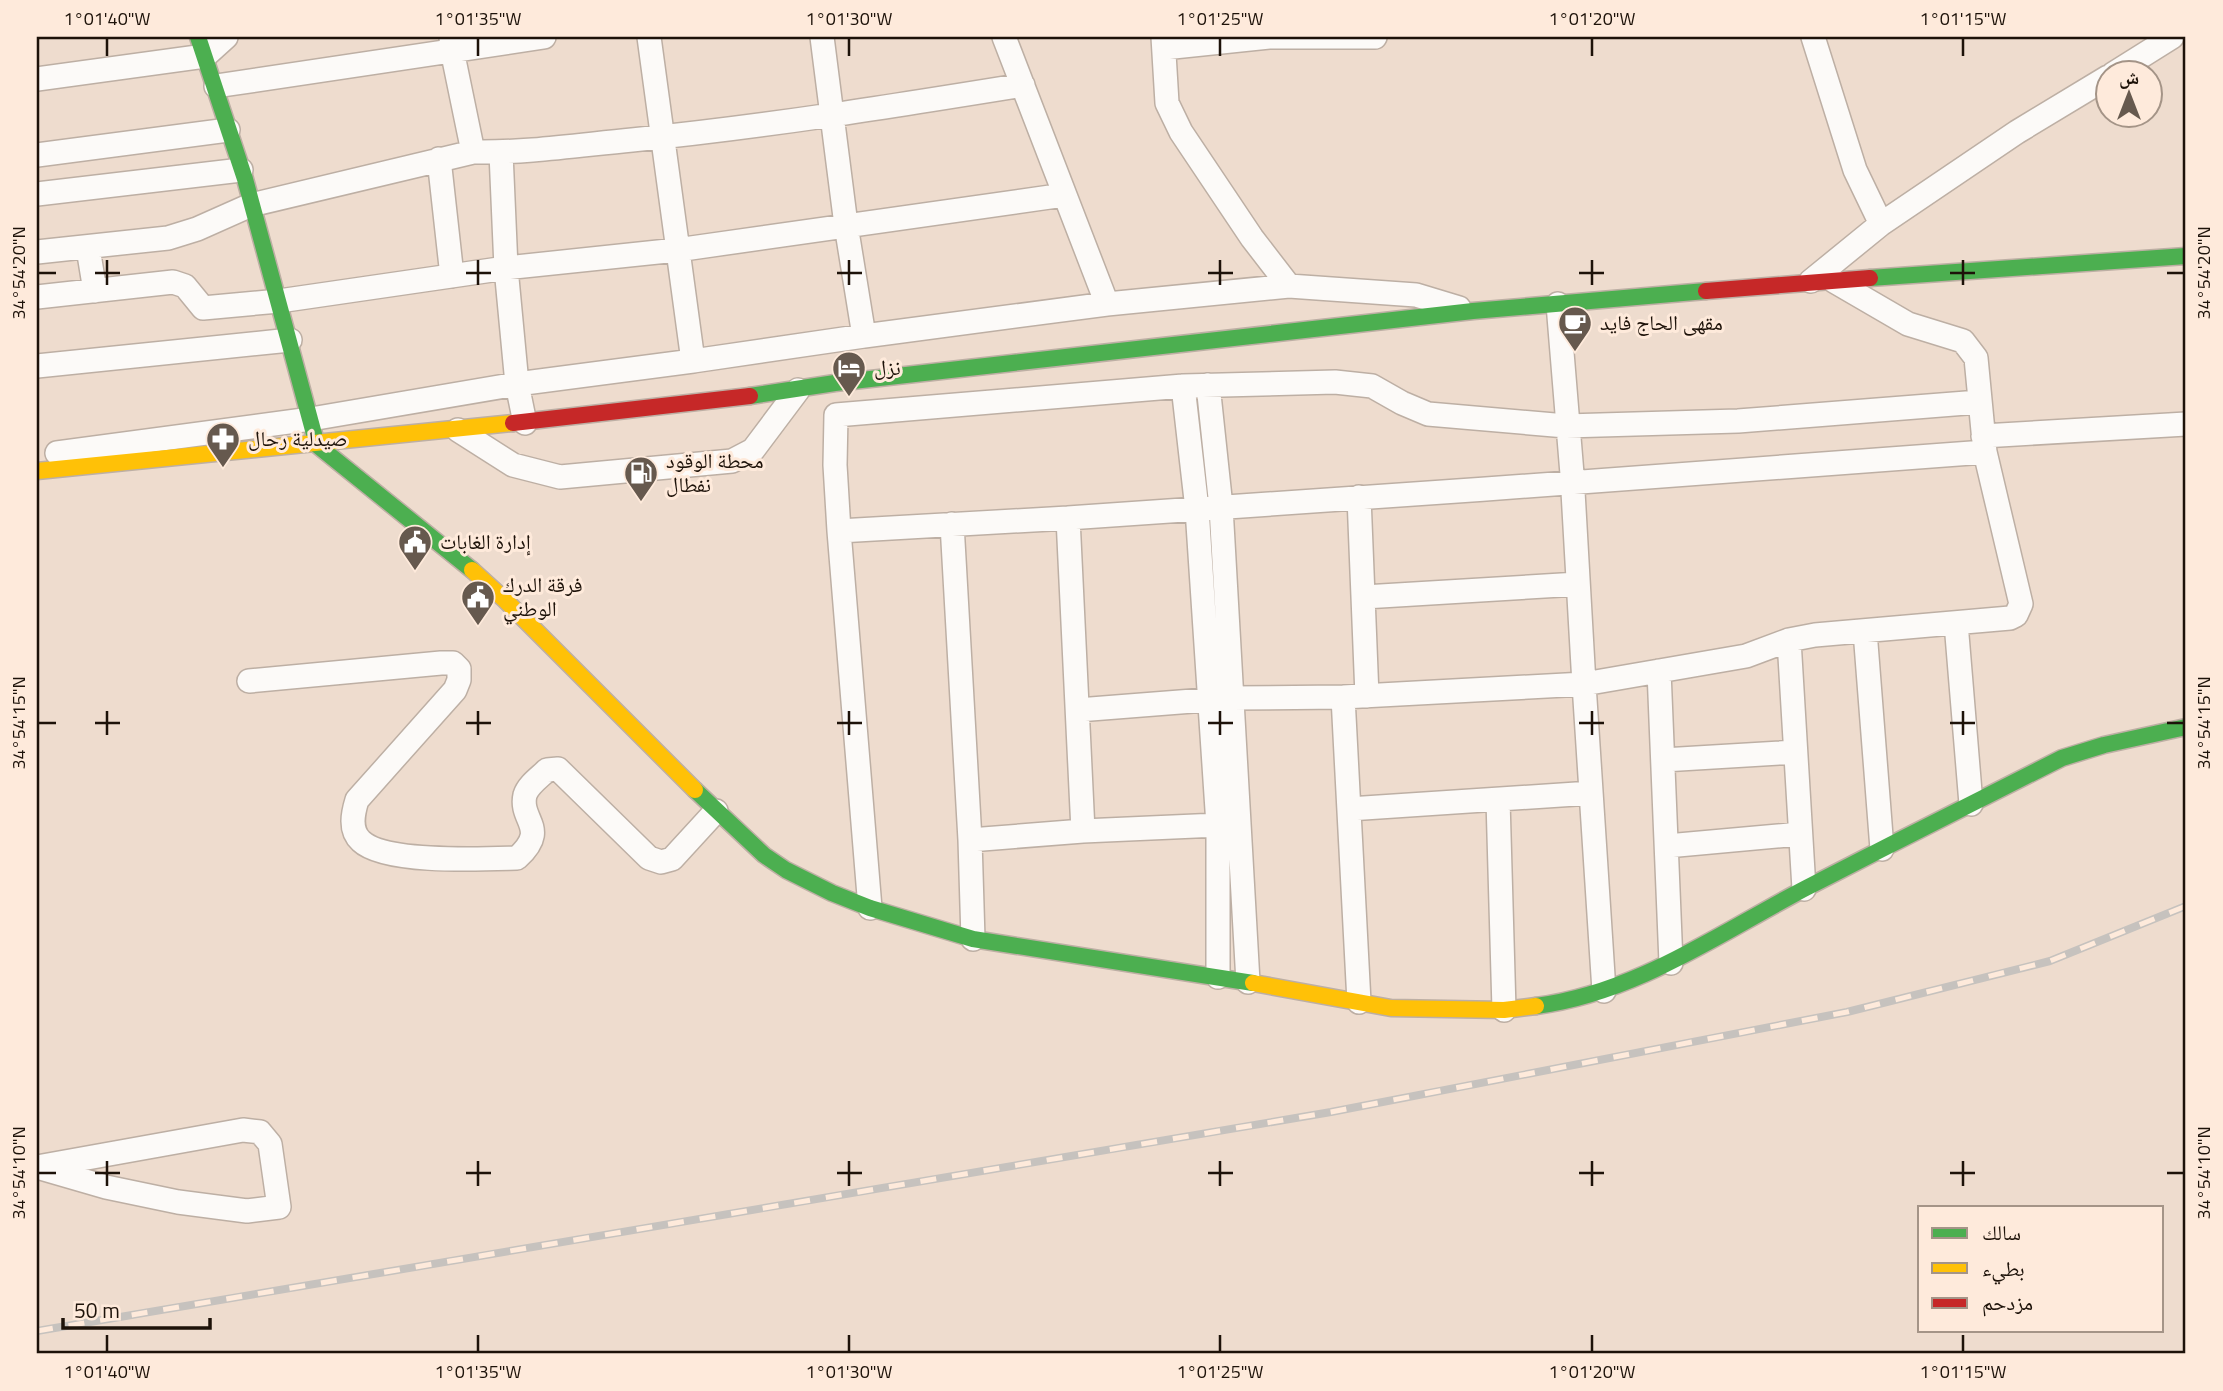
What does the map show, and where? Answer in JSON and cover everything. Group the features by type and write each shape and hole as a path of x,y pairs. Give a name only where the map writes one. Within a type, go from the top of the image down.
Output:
{"street":[{"path":"37,79 202,46 226,37"},
{"path":"216,86 452,44 544,37"},
{"path":"649,37 693,361"},
{"path":"822,37 846,225 864,336"},
{"path":"1004,37 1107,304"},
{"path":"1289,286 1252,237 1181,132 1167,103 1164,43 1281,37 1376,37"},
{"path":"1813,37 1855,170 1881,224"},
{"path":"2135,60 2172,37"},
{"path":"452,44 473,152"},
{"path":"202,46 279,301 317,445 461,560 505,600 716,811 764,855 786,870 870,908 973,939 1218,977 1391,1008 1504,1010 1565,1002 1604,991 1671,963 1804,889 2062,758 2104,745 2186,727"},
{"path":"37,252 168,238 197,229 251,205 473,152 501,153 662,137 834,116 1023,85"},
{"path":"1821,280 1881,224 2017,132 2094,85"},
{"path":"37,155 228,130"},
{"path":"501,153 506,268 517,384 525,423"},
{"path":"439,159 452,276"},
{"path":"37,193 241,170"},
{"path":"37,297 173,282 185,286 203,308 279,301 506,268 677,250 1064,195"},
{"path":"88,248 94,291"},
{"path":"37,471 525,423 798,390 835,383 1465,310 1821,280 2186,256"},
{"path":"1078,710 1220,698 1343,697 1584,684 1746,656 1789,640 2010,618 2016,615 2021,604 1984,444 1976,358 1964,341 1908,324 1821,280"},
{"path":"37,455 312,419 517,384 1107,304 1289,286 1416,295 1465,310"},
{"path":"1558,304 1604,991"},
{"path":"37,366 290,340"},
{"path":"836,415 1183,386 1348,382 1372,386 1427,414 1566,426 1738,421 1979,402"},
{"path":"835,383 835,466 839,531 870,908"},
{"path":"1208,385 1221,507 1218,977"},
{"path":"1183,386 1220,698 1248,982"},
{"path":"458,430 513,465 560,477 732,461 753,450 798,390"},
{"path":"839,531 1572,485 2186,424"},
{"path":"1359,497 1367,696"},
{"path":"1068,518 1083,831"},
{"path":"951,524 970,840 973,939"},
{"path":"1364,597 1578,584"},
{"path":"1956,623 1971,804"},
{"path":"1865,631 1882,849"},
{"path":"1789,640 1804,889"},
{"path":"250,681 441,663 453,663 459,669 455,690 357,800 352,822 357,836 367,846 393,854 457,859 517,858 531,841 533,830 525,794 552,768 558,769 649,858 661,862 672,859 716,811"},
{"path":"1659,671 1671,963"},
{"path":"1343,697 1359,1002"},
{"path":"1663,760 1795,752"},
{"path":"1349,809 1591,793"},
{"path":"1498,800 1504,1010"},
{"path":"970,840 1083,831 1218,825"},
{"path":"1667,846 1800,834"},
{"path":"243,1130 260,1132 270,1144 279,1207 247,1211 178,1202 106,1187 37,1167 243,1130"}],"railway":[{"path":"37,1331 1331,1112 1847,1012 2050,961 2186,906"}],"traffic: fast":[{"path":"198,37 245,179 317,445 472,570"},
{"path":"1870,278 2186,256"},
{"path":"750,396 835,383 1473,311 1706,291"},
{"path":"1536,1006 1608,989 1642,975 2062,758 2104,745 2186,727"},
{"path":"695,790 764,855 786,870 870,908 973,939 1253,983"}],"traffic: slow":[{"path":"37,471 513,423"},
{"path":"472,570 695,790"},
{"path":"1253,983 1391,1008 1504,1010 1536,1006"}],"traffic: jam":[{"path":"1706,291 1870,278"},
{"path":"513,423 750,396"}],"place":[{"name":"مقهى الحاج فايد","path":"1575,353"},
{"name":"نزل","path":"849,398"},
{"name":"صيدلية رحال","path":"223,469"},
{"name":"محطة الوقود نفطال","path":"641,503"},
{"name":"إدارة الغابات","path":"415,572"},
{"name":"فرقة الدرك الوطني","path":"478,627"}]}
